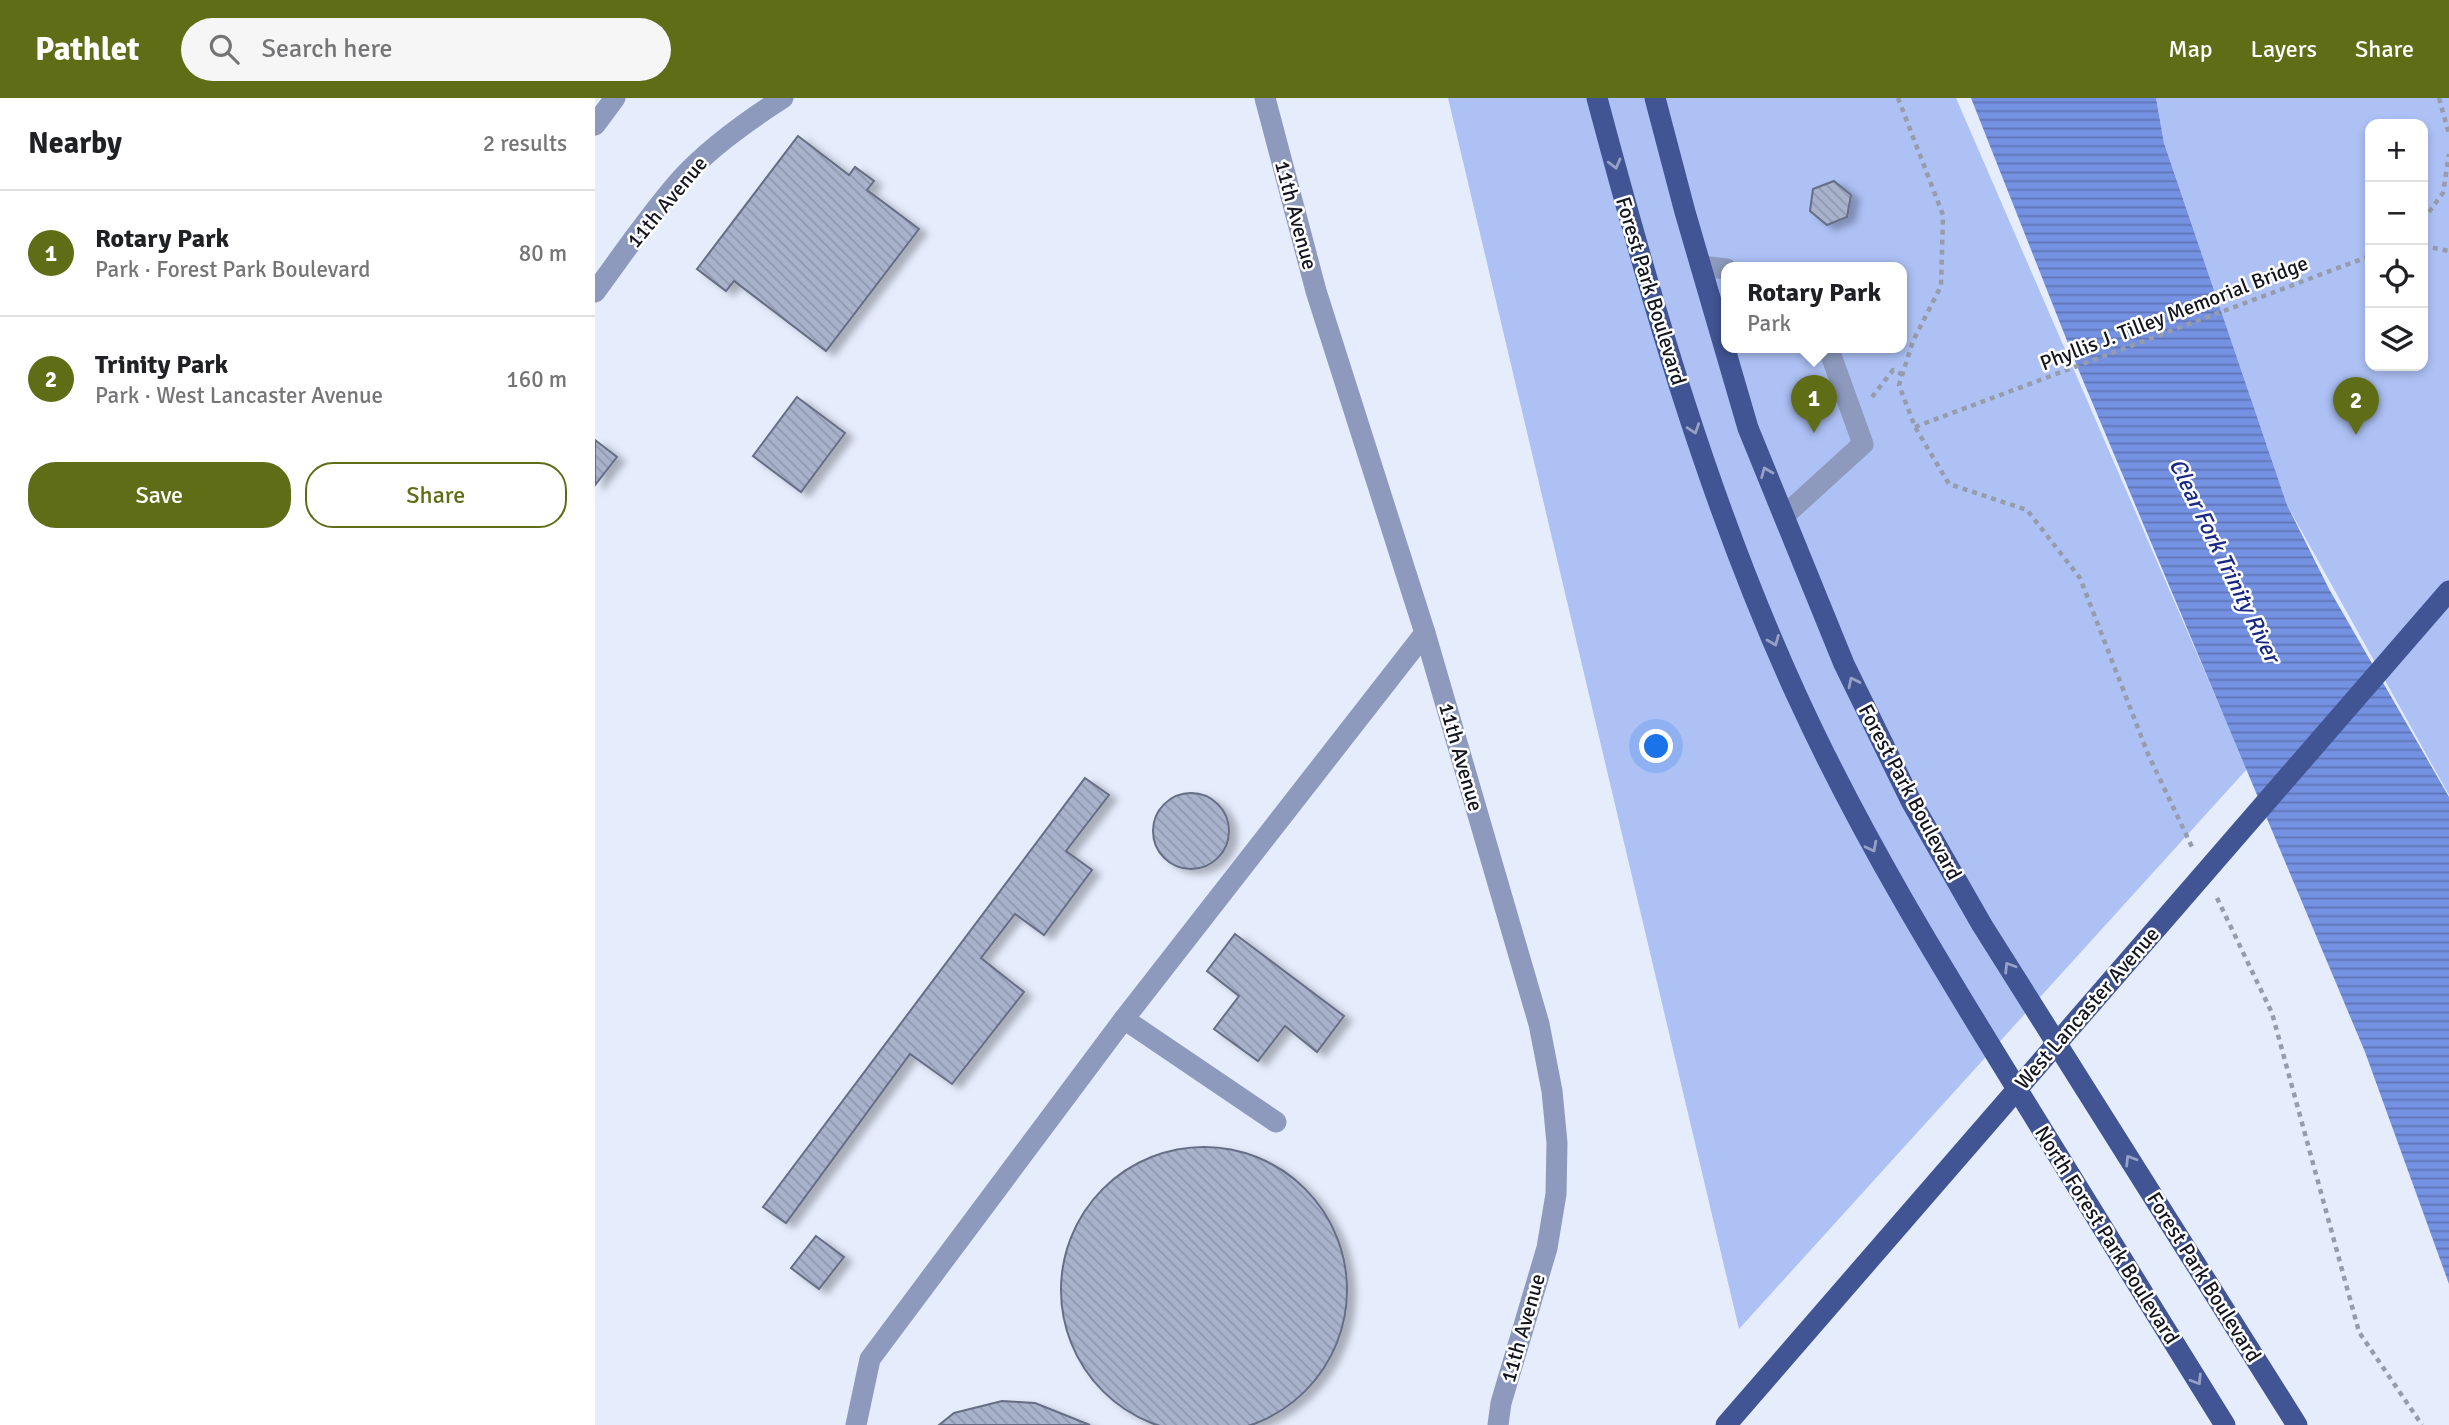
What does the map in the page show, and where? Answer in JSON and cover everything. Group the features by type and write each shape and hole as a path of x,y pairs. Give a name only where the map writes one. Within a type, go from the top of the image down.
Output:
{"main road":[{"name":"Forest Park Boulevard","path":"1597,98 1670,359 1724,520 1796,694 1836,776 1879,860 1967,1009"},
{"name":"Forest Park Boulevard","path":"1655,98 1721,335"},
{"name":"Forest Park Boulevard","path":"1726,353 1748,428 1844,664 1911,800 1990,936 2297,1425"},
{"name":"West Lancaster Avenue","path":"1726,1425 2449,591"},
{"name":"North Forest Park Boulevard","path":"1967,1009 2225,1425"}],"street":[{"path":"595,125 615,98"},
{"name":"11th Avenue","path":"595,292 681,179 725,139 783,98"},
{"name":"11th Avenue","path":"1265,98 1316,291 1425,633 1539,1024 1552,1091 1557,1143 1556,1194 1547,1248 1501,1403 1498,1425"},
{"path":"1701,266 1721,269"},
{"path":"1784,516 1863,444 1830,353"},
{"path":"856,1425 870,1359 1124,1019 1425,633"},
{"path":"1124,1019 1276,1122"}],"path":[{"path":"1854,419 1893,370 1903,375 1913,341 1941,286 1943,215 1898,98"},
{"path":"2439,98 2449,134"},
{"path":"2428,213 2443,193 2449,155"},
{"path":"2428,247 2449,251"},
{"name":"Phyllis J. Tilley Memorial Bridge","path":"1903,375 1899,385 1915,427 2365,258"}],"shaded area":[{"path":"1448,98 1956,98 2247,769 1739,1329"},
{"path":"2156,98 2449,98 2449,795 2287,505 2164,143"}],"water":[{"name":"Clear Fork Trinity River","path":"1971,98 2156,98 2164,143 2287,505 2329,589 2449,797 2449,1284 2365,1052 2079,371"}],"building":[{"path":"798,136 849,175 855,167 874,181 867,190 919,229 826,351 734,281 726,291 697,269"},
{"path":"1834,181 1851,195 1847,217 1827,225 1810,211 1813,189"},
{"path":"797,397 845,433 801,492 753,456"},
{"path":"595,440 617,457 595,485"},
{"path":"1085,778 1109,795 1066,851 1092,870 1044,935 1015,914 981,958 1024,992 952,1084 910,1054 786,1223 763,1207"},
{"path":"1191,793 1205,796 1218,804 1226,817 1229,831 1226,845 1218,858 1205,866 1191,869 1177,866 1164,858 1156,845 1153,831 1156,817 1164,804 1177,796"},
{"path":"1235,934 1344,1016 1317,1052 1285,1026 1258,1061 1214,1029 1239,996 1207,971"},
{"path":"1190,1148 1232,1150 1259,1158 1283,1171 1305,1189 1323,1211 1336,1235 1346,1276 1344,1318 1336,1345 1323,1369 1305,1391 1283,1409 1245,1426 1163,1426 1125,1409 1103,1391 1085,1369 1072,1345 1062,1304 1064,1262 1072,1235 1085,1211 1103,1189 1125,1171 1149,1158"},
{"path":"816,1236 844,1257 819,1289 791,1268"},
{"path":"1002,1401 1035,1403 1090,1425 939,1425 954,1413"}],"place":[{"name":"Rotary Park","path":"1814,433"},
{"name":"Trinity Park","path":"2356,435"}]}
